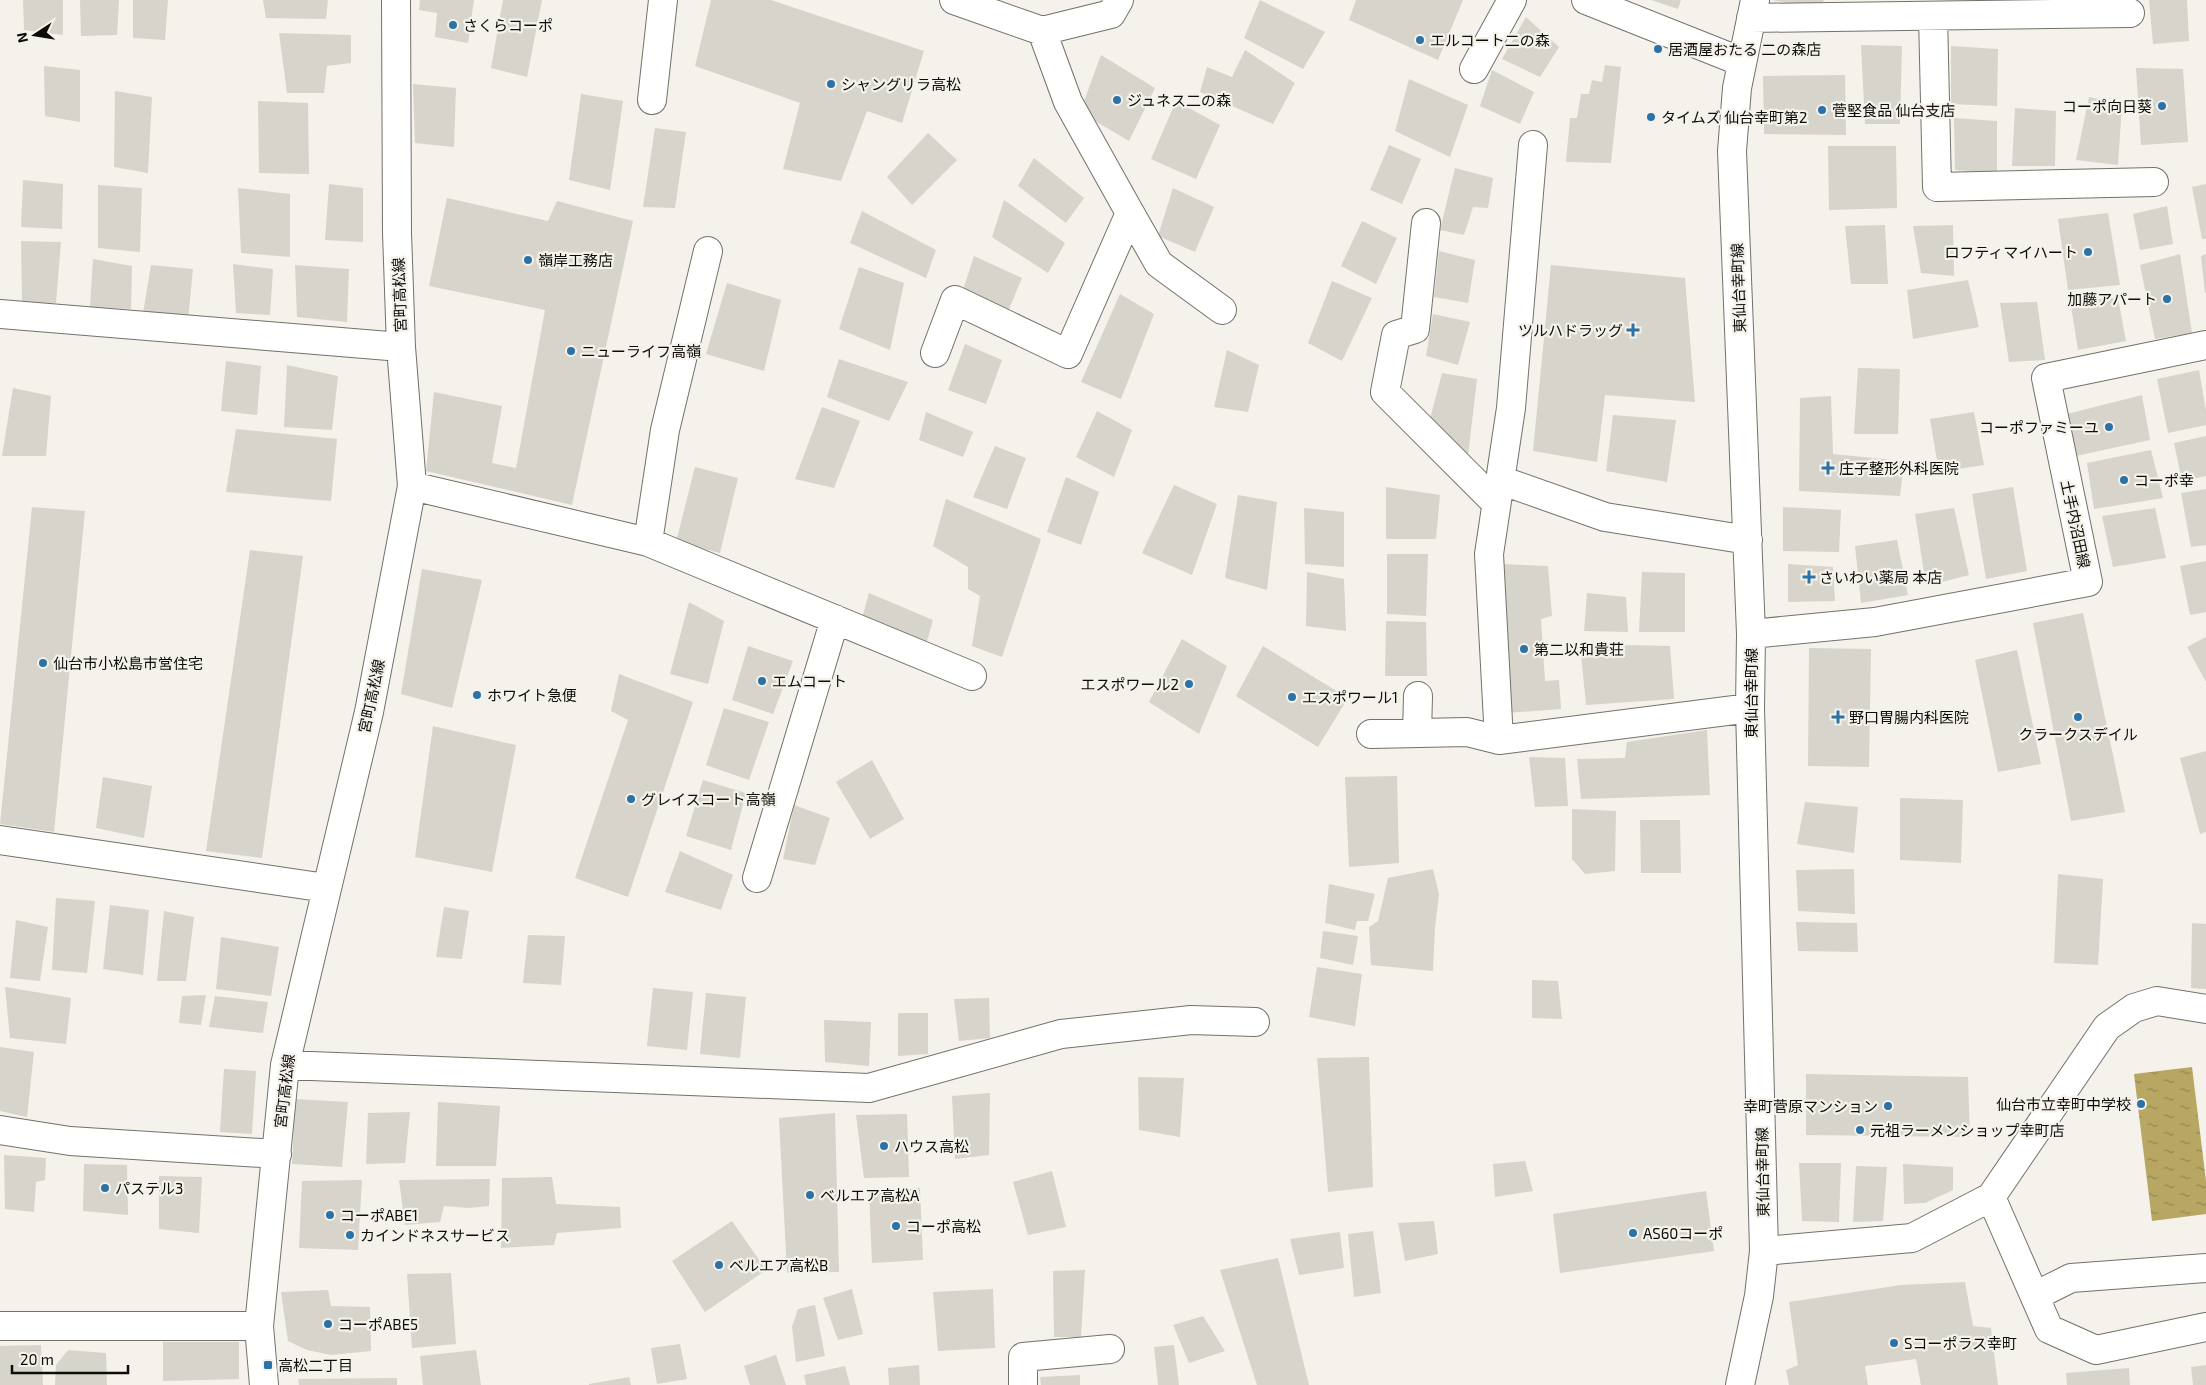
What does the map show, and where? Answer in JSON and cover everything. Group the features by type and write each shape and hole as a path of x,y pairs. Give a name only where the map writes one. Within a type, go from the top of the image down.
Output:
{"street":[{"name":"宮町高松線","path":"264,1385 259,1326 285,1065 369,712 412,486 401,347 397,233 396,0"},
{"path":"652,100 663,0"},
{"path":"954,0 1042,31 1110,14 1119,0"},
{"path":"1474,69 1512,0"},
{"path":"1586,0 1742,62"},
{"path":"1753,9 1933,16 2130,13"},
{"name":"東仙台幸町線","path":"1740,1385 1759,1296 1764,1251 1750,708 1751,634 1732,151 1737,88 1753,9"},
{"path":"1933,16 1937,187 2154,182"},
{"path":"1042,31 1068,102 1159,264 1222,310"},
{"path":"1499,740 1489,554 1511,408 1533,145"},
{"path":"935,353 955,300 1068,354 1130,213"},
{"path":"1426,223 1415,329 1396,336 1385,392 1498,491 1606,517 1748,540"},
{"path":"648,542 665,430 708,251"},
{"path":"0,314 401,347"},
{"name":"土手内沼田線","path":"1751,634 1876,622 2088,582 2046,378 2206,345"},
{"path":"412,486 648,542 972,676"},
{"path":"756,878 835,619"},
{"path":"1417,733 1418,696"},
{"path":"1371,734 1467,732 1499,740 1750,708"},
{"path":"0,840 326,888"},
{"path":"1764,1251 1912,1238 1991,1197 2106,1027 2134,1008 2157,1001 2206,1009"},
{"path":"285,1065 869,1088 1061,1034 1191,1020 1255,1022"},
{"path":"0,1130 70,1141 277,1154"},
{"path":"1991,1197 2049,1329 2096,1350 2206,1327"},
{"path":"2035,1296 2071,1278 2206,1268"},
{"path":"0,1326 259,1326"},
{"path":"1023,1385 1023,1357 1110,1349"}],"water":[{"path":"2192,1067 2206,1181 2206,1214 2152,1221 2134,1074"}],"building":[{"path":"23,0 63,0 63,35 24,30"},
{"path":"80,0 119,0 117,35 81,36"},
{"path":"133,0 168,0 165,40 133,38"},
{"path":"263,0 328,0 326,19 266,18"},
{"name":"さくらコーポ","path":"420,0 474,0 468,43 435,37 437,13 419,10"},
{"path":"503,0 542,0 527,77 491,68"},
{"name":"シャングリラ高松","path":"711,0 771,0 924,51 902,123 867,111 841,181 783,169 800,103 695,66"},
{"path":"1260,0 1325,32 1303,69 1244,38"},
{"name":"エルコート二の森","path":"1356,0 1463,0 1438,60 1349,20"},
{"path":"1651,0 1681,0 1678,9"},
{"path":"1772,0 1824,0 1819,9"},
{"path":"2149,0 2187,0 2189,41 2153,44"},
{"path":"1526,17 1559,47 1540,77 1502,59"},
{"path":"279,33 351,35 351,63 327,66 324,93 287,93"},
{"path":"1861,45 1902,46 1900,124 1865,124"},
{"path":"1951,46 1998,49 1997,106 1951,104"},
{"path":"1245,50 1295,83 1273,124 1200,92 1207,67 1232,77"},
{"name":"ジュネス二の森","path":"1101,55 1155,88 1129,141 1080,112"},
{"path":"1605,65 1621,67 1611,163 1566,162 1570,118 1577,118 1581,94 1589,94 1592,80 1602,82"},
{"path":"44,66 80,70 80,122 45,116"},
{"name":"コーポ向日葵","path":"2136,68 2183,69 2188,142 2141,145"},
{"path":"1492,70 1534,92 1520,124 1480,106"},
{"path":"1845,75 1846,135 1764,134 1763,76"},
{"path":"1409,79 1468,105 1450,157 1395,131"},
{"path":"413,84 456,88 454,147 415,143"},
{"path":"115,91 152,97 148,173 114,167"},
{"path":"581,94 623,101 610,190 569,180"},
{"path":"2089,97 2122,104 2118,165 2076,160"},
{"path":"258,101 308,103 309,174 259,173"},
{"path":"1176,101 1220,125 1196,179 1151,159"},
{"path":"2015,108 2056,111 2055,166 2012,166"},
{"path":"1954,118 1997,121 1997,173 1955,170"},
{"path":"655,128 686,132 675,208 643,207"},
{"path":"928,133 957,160 912,205 887,177"},
{"path":"1389,145 1421,159 1402,204 1370,190"},
{"path":"1828,146 1896,146 1897,208 1829,210"},
{"path":"1034,158 1084,198 1066,223 1018,186"},
{"path":"1455,168 1493,178 1488,208 1473,207 1464,235 1440,230"},
{"path":"23,180 63,184 62,229 21,227"},
{"path":"329,184 363,188 363,242 325,240"},
{"path":"2206,184 2206,239 2202,239 2192,187"},
{"path":"98,185 142,188 140,252 98,248"},
{"path":"238,188 290,194 290,257 241,253"},
{"path":"1173,188 1214,207 1195,252 1158,236"},
{"name":"ニューライフ高嶺","path":"447,198 548,221 557,201 633,221 572,505 426,471 434,392 502,406 492,463 516,468 545,310 429,286"},
{"path":"1004,200 1065,243 1048,273 992,237"},
{"path":"2167,206 2173,244 2140,250 2133,214"},
{"path":"862,211 936,250 926,278 850,243"},
{"name":"ロフティマイハート","path":"2108,213 2120,285 2068,290 2058,219"},
{"path":"1362,221 1397,238 1376,284 1341,266"},
{"path":"1885,225 1888,284 1851,284 1845,226"},
{"path":"1953,225 1954,276 1921,273 1913,226"},
{"path":"21,241 61,242 56,303 22,302"},
{"path":"1439,251 1475,260 1468,303 1434,297"},
{"name":"加藤アパート","path":"2180,254 2192,333 2155,339 2140,265"},
{"path":"2206,254 2206,293 2205,293 2201,256"},
{"path":"974,256 1022,278 1009,309 963,290"},
{"path":"93,259 132,266 131,309 90,307"},
{"path":"233,264 273,269 270,315 236,313"},
{"path":"151,265 193,269 188,320 143,313"},
{"path":"295,265 349,269 347,322 297,317"},
{"path":"1551,265 1685,278 1695,402 1605,395 1597,462 1533,451"},
{"path":"859,267 904,283 890,350 839,329"},
{"path":"1968,280 1979,327 1913,339 1907,290"},
{"path":"1332,281 1372,298 1342,361 1308,343"},
{"path":"727,283 781,300 764,371 706,354"},
{"path":"1120,294 1154,314 1121,399 1081,382"},
{"path":"2118,298 2126,341 2078,350 2070,300"},
{"path":"2037,302 2045,360 2009,362 2000,303"},
{"path":"1433,314 1470,322 1458,365 1426,356"},
{"path":"965,344 1002,360 986,404 948,390"},
{"path":"1227,350 1259,365 1248,412 1214,407"},
{"path":"839,359 908,382 889,421 827,397"},
{"path":"226,361 261,366 257,415 221,411"},
{"path":"287,365 338,376 332,430 284,427"},
{"path":"1858,368 1900,369 1898,434 1854,434"},
{"path":"2199,370 2206,411 2206,425 2168,433 2157,379"},
{"path":"1442,373 1477,379 1468,456 1429,423"},
{"path":"13,388 51,396 46,456 2,456"},
{"name":"コーポファミーユ","path":"2142,395 2150,440 2076,456 2067,414"},
{"path":"1831,396 1833,454 1904,461 1900,496 1799,491 1800,398"},
{"path":"822,407 860,421 834,488 795,479"},
{"path":"1097,411 1132,430 1114,477 1076,457"},
{"path":"926,412 973,432 963,457 919,440"},
{"path":"1974,412 1984,465 1939,472 1930,419"},
{"path":"1613,415 1676,420 1667,482 1606,471"},
{"path":"236,429 337,439 331,501 226,492"},
{"path":"2206,436 2206,476 2182,481 2174,443"},
{"path":"995,446 1026,458 1007,509 973,497"},
{"name":"コーポ幸","path":"2151,450 2163,498 2094,509 2087,463"},
{"path":"695,467 738,478 720,553 676,542"},
{"path":"1066,477 1099,492 1081,545 1047,532"},
{"path":"1174,485 1217,504 1192,575 1142,553"},
{"path":"1386,487 1440,495 1436,539 1386,539"},
{"path":"2013,487 2027,571 1986,579 1972,494"},
{"path":"2206,489 2206,545 2191,547 2181,493"},
{"path":"1238,495 1277,502 1267,590 1225,578"},
{"path":"946,499 1041,539 1002,657 972,646 980,596 968,589 968,567 933,546"},
{"name":"仙台市小松島市営住宅","path":"32,507 85,511 54,832 0,824"},
{"path":"1783,507 1841,510 1839,552 1783,551"},
{"path":"1304,508 1344,512 1344,567 1305,564"},
{"path":"1954,508 1969,575 1926,586 1915,514"},
{"path":"2155,508 2166,558 2113,567 2102,516"},
{"path":"1897,540 1908,595 1861,603 1855,546"},
{"name":"仙台市小松島市営住宅","path":"250,550 303,556 262,858 206,851"},
{"path":"1387,554 1428,554 1426,616 1387,614"},
{"path":"2206,561 2206,612 2190,615 2180,566"},
{"name":"第二以和貴荘","path":"1502,564 1548,566 1552,616 1541,619 1545,681 1559,680 1561,709 1507,713"},
{"path":"1788,564 1833,567 1835,601 1788,602"},
{"path":"422,569 482,580 452,708 401,694"},
{"path":"1307,572 1344,579 1346,631 1306,626"},
{"path":"1642,572 1685,573 1685,632 1639,632"},
{"path":"869,593 933,620 926,645 862,618"},
{"path":"1587,593 1626,597 1628,632 1584,631"},
{"path":"689,602 724,621 708,684 670,674"},
{"name":"クラークスデイル","path":"2083,613 2125,812 2071,821 2033,623"},
{"path":"1386,621 1426,622 1427,676 1385,676"},
{"path":"2206,637 2206,682 2187,647"},
{"name":"エスポワール2","path":"1182,639 1227,666 1199,734 1149,702"},
{"path":"1580,644 1670,646 1674,699 1586,705"},
{"name":"エムコート","path":"748,646 793,661 773,714 732,700"},
{"name":"エスポワール1","path":"1263,646 1348,698 1318,747 1236,696"},
{"path":"1809,648 1871,649 1869,767 1808,766"},
{"path":"2017,650 2041,764 1998,772 1975,660"},
{"name":"グレイスコート高嶺","path":"619,674 693,702 628,897 575,878 628,720 611,711"},
{"path":"724,708 769,722 749,780 706,765"},
{"path":"433,726 516,745 492,872 415,857"},
{"path":"1707,730 1710,795 1581,799 1577,759 1625,758 1627,742"},
{"path":"2206,751 2206,832 2200,834 2180,758"},
{"path":"1529,757 1565,758 1568,806 1535,807"},
{"path":"872,760 904,819 870,839 836,782"},
{"path":"1397,776 1399,863 1349,867 1345,777"},
{"path":"103,777 152,786 144,838 96,828"},
{"path":"703,780 746,793 731,850 686,836"},
{"path":"1900,798 1963,800 1961,863 1900,860"},
{"path":"1805,802 1858,807 1854,853 1797,844"},
{"path":"794,805 830,818 815,865 783,859"},
{"path":"1572,809 1616,811 1615,871 1585,874 1572,859"},
{"path":"1640,820 1680,820 1681,873 1641,873"},
{"path":"680,851 733,875 721,910 665,892"},
{"path":"1433,869 1439,894 1433,971 1371,965 1369,927 1378,921 1388,878"},
{"path":"1854,869 1855,914 1798,911 1796,870"},
{"path":"2058,874 2103,879 2098,965 2054,963"},
{"path":"1329,884 1375,894 1368,921 1357,921 1355,930 1325,923"},
{"path":"56,898 95,901 87,973 52,970"},
{"path":"110,905 149,910 143,975 103,969"},
{"path":"444,907 469,911 462,959 436,957"},
{"path":"164,911 194,917 186,981 157,981"},
{"path":"16,920 48,927 40,981 10,978"},
{"path":"1796,922 1857,923 1858,952 1798,951"},
{"path":"2192,923 2206,924 2206,989 2191,988"},
{"path":"1323,931 1358,936 1353,965 1320,958"},
{"path":"528,935 565,936 561,985 523,983"},
{"path":"221,937 279,947 271,996 216,989"},
{"path":"1317,967 1362,974 1355,1026 1309,1017"},
{"path":"1532,980 1558,981 1562,1019 1532,1018"},
{"path":"5,987 71,998 66,1044 10,1038"},
{"path":"653,988 693,992 687,1050 647,1046"},
{"path":"706,993 746,997 740,1058 700,1054"},
{"path":"206,995 201,1025 179,1023 182,996"},
{"path":"215,996 268,1002 263,1033 209,1027"},
{"path":"989,998 990,1038 959,1041 954,999"},
{"path":"898,1013 928,1013 928,1054 898,1056"},
{"path":"824,1020 871,1022 869,1066 825,1062"},
{"path":"0,1047 34,1052 27,1117 0,1111"},
{"path":"1369,1057 1373,1187 1328,1192 1317,1058"},
{"path":"224,1069 256,1071 252,1134 220,1132"},
{"name":"幸町菅原マンション","path":"1806,1074 1968,1077 1970,1137 1806,1135"},
{"path":"1138,1077 1184,1078 1180,1137 1139,1130"},
{"path":"990,1093 989,1155 955,1159 952,1096"},
{"path":"295,1099 348,1102 342,1167 292,1164"},
{"path":"438,1102 500,1106 496,1166 436,1166"},
{"path":"410,1112 405,1163 366,1164 368,1113"},
{"name":"ベルエア高松A","path":"835,1113 839,1272 787,1273 779,1118"},
{"name":"ハウス高松","path":"907,1114 909,1177 864,1178 856,1115"},
{"path":"4,1155 46,1158 45,1180 36,1182 34,1212 5,1209"},
{"path":"1525,1161 1533,1191 1495,1197 1493,1164"},
{"path":"1799,1163 1841,1163 1839,1222 1802,1221"},
{"name":"パステル3","path":"84,1164 127,1165 128,1215 83,1211"},
{"path":"1903,1164 1953,1167 1953,1190 1925,1203 1904,1204"},
{"path":"1856,1166 1887,1167 1883,1221 1853,1222"},
{"path":"1052,1171 1066,1227 1028,1235 1013,1182"},
{"path":"159,1176 202,1177 199,1233 159,1229"},
{"path":"552,1177 556,1204 620,1207 621,1228 557,1233 554,1245 501,1248 502,1178"},
{"path":"490,1179 489,1206 469,1208 444,1206 440,1222 405,1225 399,1180"},
{"name":"コーポABE1","path":"362,1180 358,1250 299,1248 302,1181"},
{"name":"コーポ高松","path":"920,1188 923,1260 872,1263 869,1192"},
{"name":"AS60コーポ","path":"1706,1191 1714,1251 1560,1273 1553,1214"},
{"name":"ベルエア高松B","path":"732,1221 766,1270 705,1312 672,1261"},
{"path":"1434,1221 1438,1254 1405,1261 1398,1223"},
{"path":"1373,1231 1381,1293 1354,1297 1348,1234"},
{"path":"1340,1232 1344,1268 1299,1275 1290,1239"},
{"path":"1278,1258 1309,1385 1257,1385 1220,1270"},
{"path":"1085,1270 1081,1337 1054,1337 1053,1271"},
{"path":"451,1273 456,1344 412,1348 407,1274"},
{"name":"Sコーポラス幸町","path":"1965,1282 1973,1326 1991,1328 1998,1385 1921,1385 1916,1359 1865,1366 1868,1385 1789,1385 1786,1370 1798,1365 1789,1302 1901,1285"},
{"path":"852,1289 863,1334 838,1340 823,1298"},
{"path":"993,1289 995,1348 938,1351 933,1292"},
{"name":"コーポABE5","path":"328,1290 331,1306 370,1307 371,1351 331,1355 307,1350 288,1341 281,1292"},
{"path":"815,1305 825,1356 796,1362 792,1327 798,1309"},
{"path":"1203,1316 1225,1351 1189,1363 1173,1325"},
{"path":"163,1342 239,1342 239,1379 163,1381"},
{"path":"680,1344 687,1379 657,1384 651,1348"},
{"path":"41,1345 43,1385 0,1385 0,1346"},
{"path":"1174,1345 1179,1385 1158,1385 1154,1347"},
{"path":"68,1350 106,1353 107,1385 55,1385 56,1365"},
{"path":"476,1350 481,1385 423,1385 420,1356"},
{"path":"776,1355 786,1385 750,1385 744,1366"},
{"path":"919,1365 920,1385 889,1385 888,1368"},
{"path":"2206,1365 2206,1385 2193,1385 2191,1367"},
{"path":"845,1366 850,1385 806,1385 804,1375"},
{"path":"2129,1368 2130,1385 2067,1385 2066,1373"},
{"path":"1080,1375 1080,1385 1041,1385 1040,1377"},
{"path":"629,1377 631,1385 589,1385 589,1384"},
{"path":"397,1378 397,1385 299,1385 298,1379"}],"place":[{"name":"さくらコーポ","path":"453,25"},
{"name":"エルコート二の森","path":"1420,40"},
{"name":"居酒屋おたる 二の森店","path":"1658,49"},
{"name":"シャングリラ高松","path":"831,84"},
{"name":"ジュネス二の森","path":"1117,100"},
{"name":"コーポ向日葵","path":"2162,106"},
{"name":"菅堅食品 仙台支店","path":"1822,110"},
{"name":"タイムズ 仙台幸町第2","path":"1651,117"},
{"name":"ロフティマイハート","path":"2088,252"},
{"name":"嶺岸工務店","path":"528,260"},
{"name":"加藤アパート","path":"2167,299"},
{"name":"ツルハドラッグ","path":"1633,330"},
{"name":"ニューライフ高嶺","path":"571,351"},
{"name":"コーポファミーユ","path":"2109,427"},
{"name":"庄子整形外科医院","path":"1828,468"},
{"name":"コーポ幸","path":"2124,480"},
{"name":"さいわい薬局 本店","path":"1809,577"},
{"name":"第二以和貴荘","path":"1524,649"},
{"name":"仙台市小松島市営住宅","path":"43,663"},
{"name":"エムコート","path":"762,681"},
{"name":"エスポワール2","path":"1189,684"},
{"name":"ホワイト急便","path":"477,695"},
{"name":"エスポワール1","path":"1292,697"},
{"name":"野口胃腸内科医院","path":"1838,717"},
{"name":"クラークスデイル","path":"2078,717"},
{"name":"グレイスコート高嶺","path":"631,799"},
{"name":"仙台市立幸町中学校","path":"2141,1104"},
{"name":"幸町菅原マンション","path":"1888,1106"},
{"name":"元祖ラーメンショップ幸町店","path":"1860,1130"},
{"name":"ハウス高松","path":"884,1146"},
{"name":"パステル3","path":"105,1188"},
{"name":"ベルエア高松A","path":"810,1195"},
{"name":"コーポABE1","path":"330,1215"},
{"name":"コーポ高松","path":"896,1226"},
{"name":"AS60コーポ","path":"1633,1233"},
{"name":"カインドネスサービス","path":"350,1235"},
{"name":"ベルエア高松B","path":"719,1265"},
{"name":"コーポABE5","path":"328,1324"},
{"name":"Sコーポラス幸町","path":"1894,1343"},
{"name":"高松二丁目","path":"268,1365"}]}
